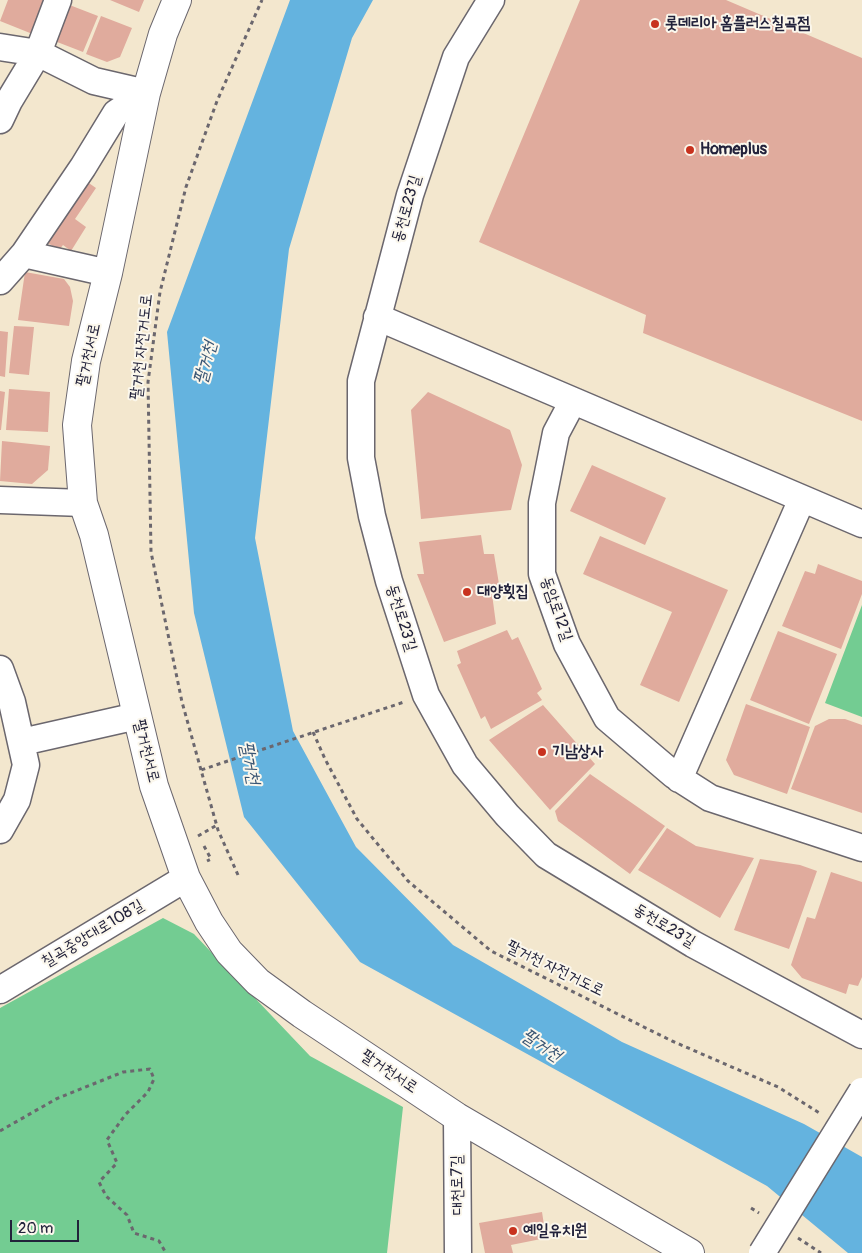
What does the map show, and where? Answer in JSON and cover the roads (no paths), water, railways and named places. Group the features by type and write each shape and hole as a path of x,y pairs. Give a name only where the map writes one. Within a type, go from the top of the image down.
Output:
{"main road":[{"name":"팔거천서로","path":"177,0 163,34 146,93 108,273 86,361 77,425 83,504 94,535 154,786 196,870 209,922 224,944 258,982 302,1014 457,1117 690,1253"}],"street":[{"path":"0,120 9,101 38,53 58,0"},
{"name":"동천로23길","path":"491,0 456,57 410,195 361,380 361,458 372,516 389,581 426,695 466,765 507,815 546,855 693,944 862,1035"},
{"path":"0,47 38,53 94,81 146,93"},
{"path":"0,281 24,254 83,167 116,113 146,93"},
{"path":"24,254 108,273"},
{"path":"377,317 862,524"},
{"name":"동암로12길","path":"573,401 556,433 542,503 542,574 567,644 607,718 679,779 710,798 862,848"},
{"path":"679,779 802,499"},
{"path":"0,500 83,504"},
{"path":"0,670 12,702 26,765 16,800 0,830"},
{"path":"22,742 137,716"},
{"name":"칠곡중앙대로108길","path":"0,990 196,870"},
{"path":"762,1253 862,1091"},
{"name":"대천로7길","path":"457,1117 458,1253"}],"water":[{"name":"팔거천","path":"290,0 373,0 352,38 289,249 255,538 293,731 356,847 453,945 622,1042 804,1124 862,1157 862,1253 848,1253 767,1186 360,962 244,817 194,613 167,332"}],"place":[{"name":"롯데리아 홈플러스칠곡점","path":"655,24"},
{"name":"Homeplus","path":"690,150"},
{"name":"대양횟집","path":"467,592"},
{"name":"기남상사","path":"542,752"},
{"name":"예일유치원","path":"513,1231"}]}
